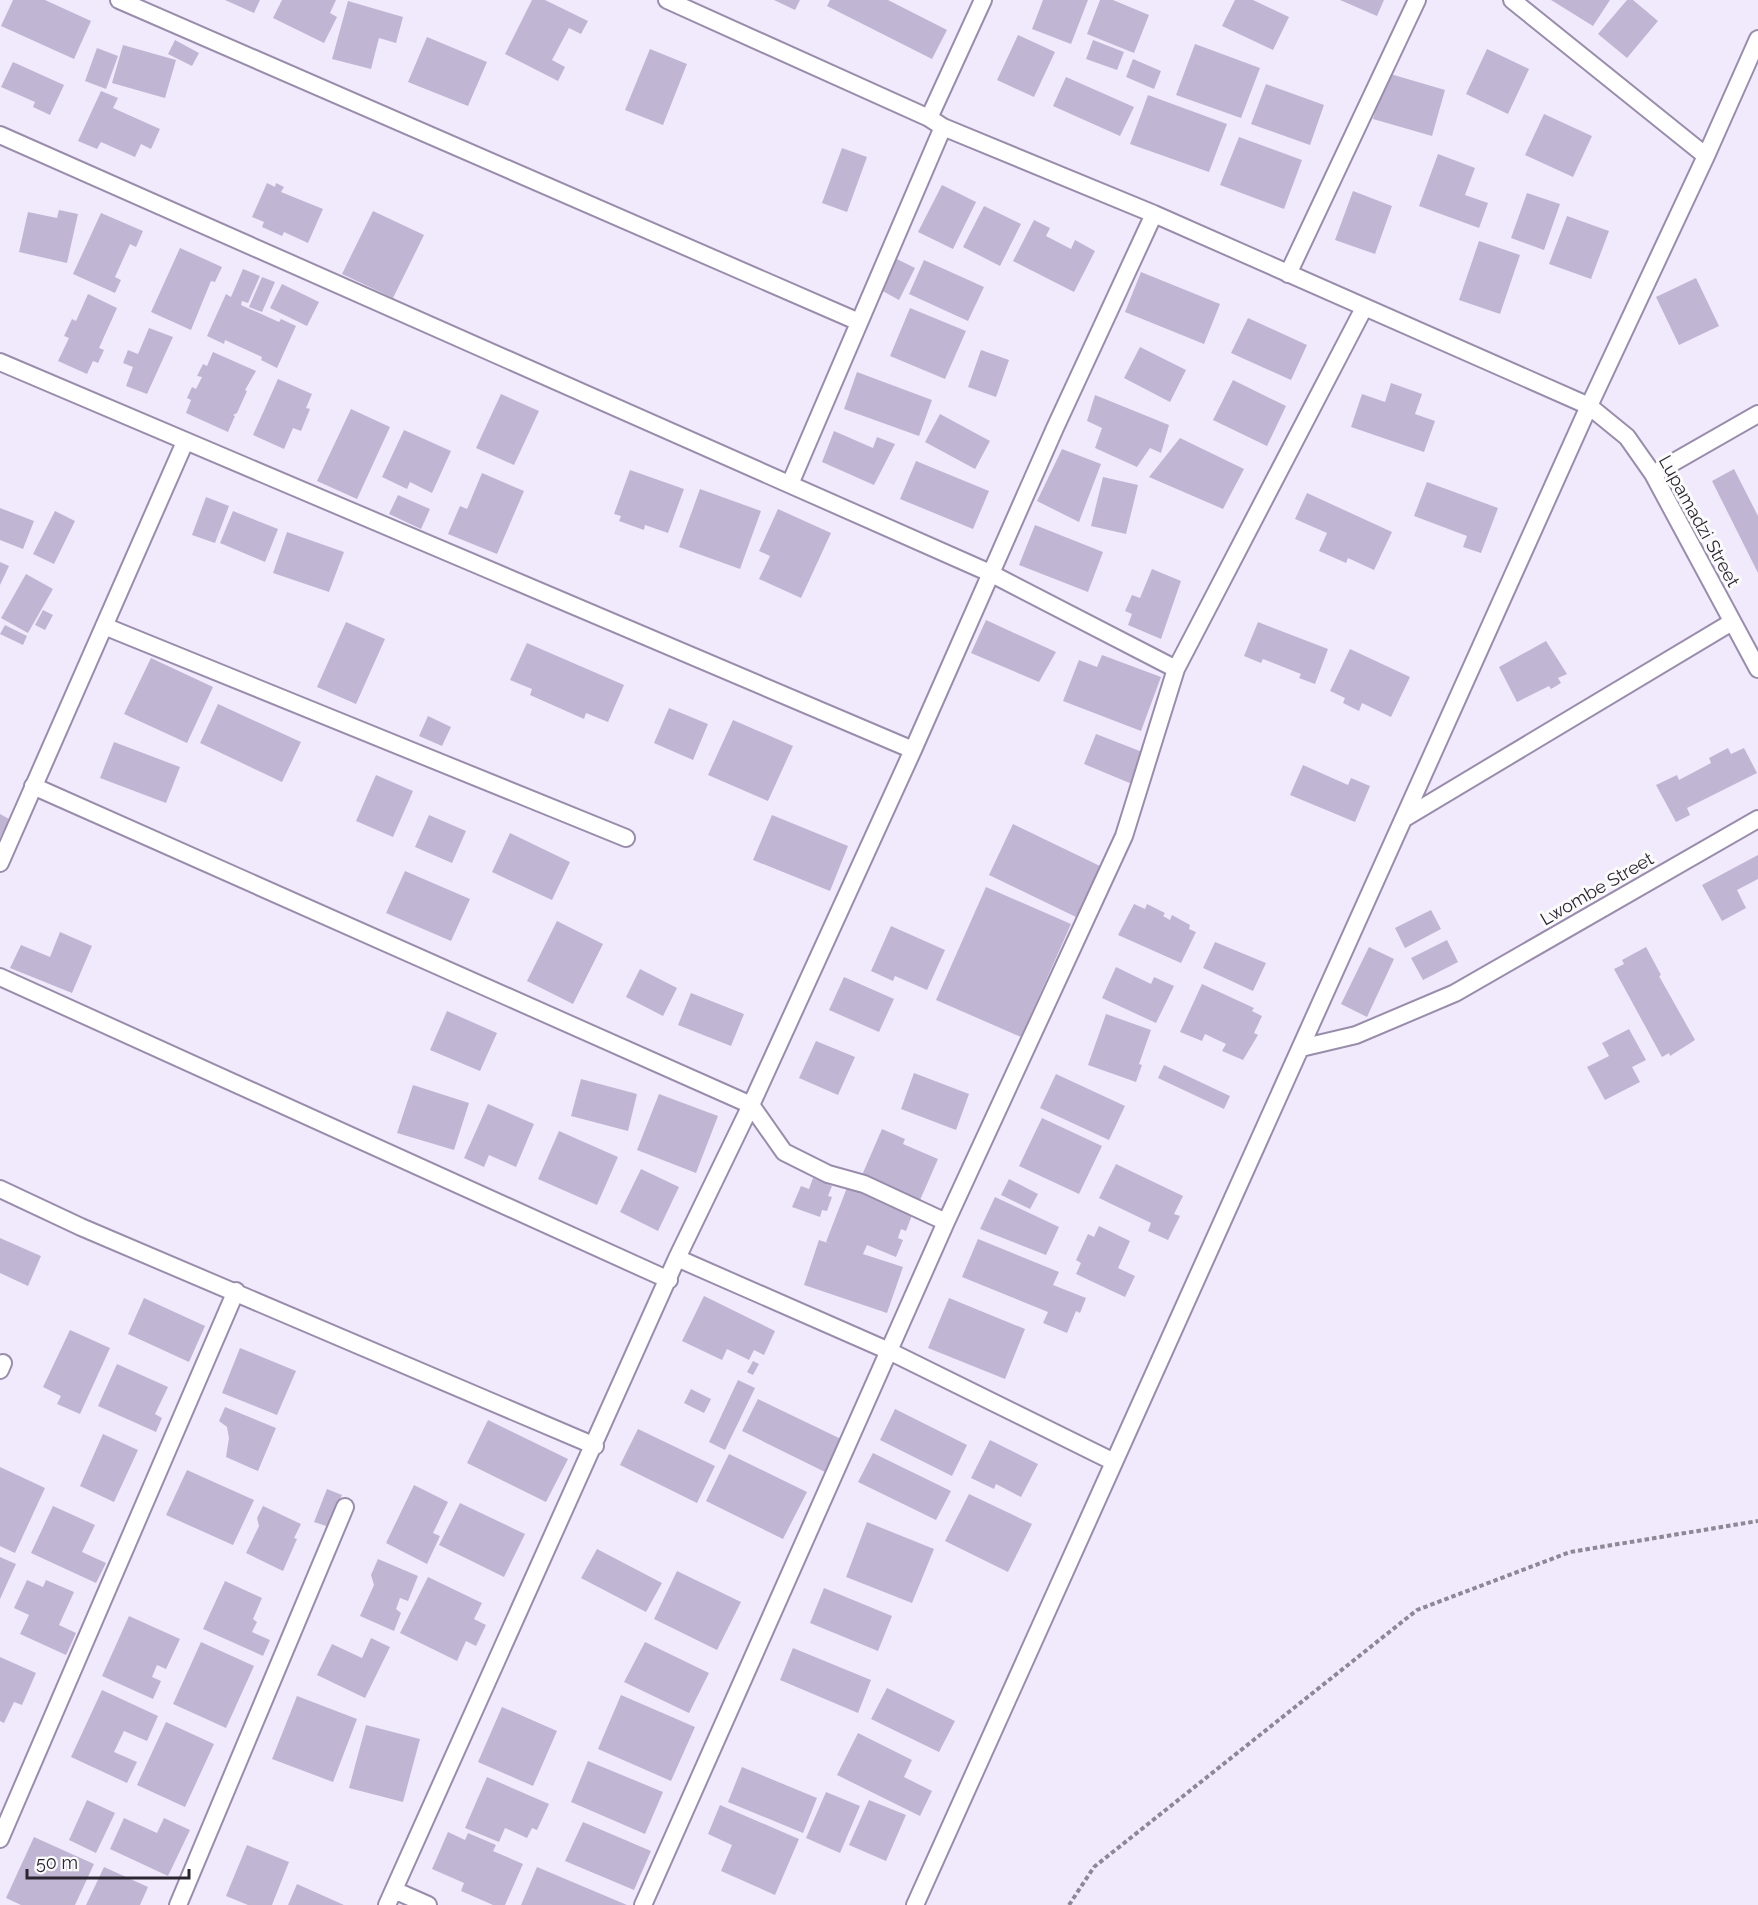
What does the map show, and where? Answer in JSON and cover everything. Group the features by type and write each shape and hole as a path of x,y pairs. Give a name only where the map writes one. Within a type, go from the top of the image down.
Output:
{"street":[{"path":"119,0 859,322"},
{"name":"Lupamadzi Street","path":"667,0 936,122 1154,214 1589,406 1627,437 1653,474 1758,669"},
{"path":"790,484 859,322 983,0"},
{"path":"1288,274 1417,0"},
{"path":"1512,0 1706,156"},
{"path":"915,1905 1589,406 1758,39"},
{"path":"0,135 990,573 1176,669"},
{"path":"428,1905 390,1898 595,1446 677,1258 751,1105 1154,214"},
{"path":"643,1905 946,1222 1124,836 1176,669 1364,308"},
{"path":"1,364 913,750"},
{"path":"1653,474 1758,414"},
{"path":"0,863 185,442"},
{"path":"1405,818 1732,622"},
{"path":"104,626 626,838"},
{"path":"33,786 751,1105 784,1152 828,1173 864,1184 946,1222"},
{"name":"Lwombe Street","path":"1301,1048 1356,1035 1455,993 1758,819"},
{"path":"0,977 669,1280"},
{"path":"0,1189 81,1227 236,1291 595,1446"},
{"path":"677,1258 889,1351 1114,1462"},
{"path":"0,1839 236,1291"},
{"path":"178,1905 345,1507"}],"path":[{"path":"1070,1905 1094,1867 1417,1610 1570,1552 1758,1521"}],"building":[{"path":"13,0 45,0 91,21 74,59 1,26"},
{"path":"225,0 260,0 254,13"},
{"path":"282,0 336,0 330,13 337,17 324,43 273,18"},
{"path":"532,0 545,0 588,21 581,34 569,28 552,60 565,67 558,81 505,54"},
{"path":"774,0 800,0 795,10"},
{"path":"830,0 888,0 947,30 932,59 827,6"},
{"path":"1043,0 1088,0 1071,44 1032,29"},
{"path":"1100,0 1113,0 1149,15 1134,53 1087,34"},
{"path":"1235,0 1253,0 1289,17 1273,50 1222,26"},
{"path":"1340,0 1384,0 1377,16"},
{"path":"1551,0 1610,0 1593,26"},
{"path":"1627,0 1633,0 1658,21 1627,58 1598,34"},
{"path":"348,1 403,17 396,43 379,38 371,69 332,59"},
{"path":"1018,35 1055,52 1034,97 997,80"},
{"path":"427,37 487,62 468,106 408,82"},
{"path":"175,40 199,53 192,66 168,54"},
{"path":"1093,40 1124,52 1117,70 1086,59"},
{"path":"1195,44 1260,68 1241,118 1176,95"},
{"path":"123,45 176,60 165,98 112,83"},
{"path":"97,48 118,56 106,89 85,81"},
{"path":"650,49 687,64 663,125 625,110"},
{"path":"1487,49 1529,69 1508,114 1466,94"},
{"path":"1133,59 1161,71 1154,89 1126,77"},
{"path":"13,62 64,85 50,115 33,107 35,102 1,87"},
{"path":"1387,73 1445,90 1432,136 1373,119"},
{"path":"1066,77 1134,107 1120,136 1053,106"},
{"path":"1266,84 1324,105 1310,145 1251,124"},
{"path":"101,91 118,98 113,108 160,129 151,149 141,144 135,157 101,142 97,149 78,141"},
{"path":"1148,95 1227,124 1209,172 1130,144"},
{"path":"1544,114 1592,136 1573,177 1525,155"},
{"path":"1239,137 1302,160 1284,209 1220,185"},
{"path":"842,148 867,157 847,212 822,203"},
{"path":"1438,154 1475,168 1465,195 1488,203 1479,228 1419,206"},
{"path":"267,183 275,187 276,183 284,187 281,192 323,209 308,243 284,232 282,236 262,227 264,222 252,217"},
{"path":"942,185 976,202 953,249 918,232"},
{"path":"1353,191 1392,206 1375,254 1335,240"},
{"path":"1527,193 1560,204 1544,250 1511,238"},
{"path":"984,206 1021,224 1000,266 963,247"},
{"path":"59,210 78,214 67,263 19,252 28,212 57,218"},
{"path":"373,211 424,235 393,298 342,274"},
{"path":"101,213 143,231 136,247 130,244 115,277 121,280 115,293 73,274"},
{"path":"1567,216 1609,231 1591,279 1549,264"},
{"path":"1034,220 1050,228 1046,236 1071,249 1075,240 1095,251 1074,292 1013,261"},
{"path":"1479,241 1520,255 1500,314 1459,300"},
{"path":"180,248 222,267 215,282 211,281 191,330 151,312"},
{"path":"895,258 915,268 899,300 879,289"},
{"path":"924,260 984,287 968,321 909,294"},
{"path":"243,269 260,276 248,303 242,301 241,305 279,322 281,319 296,326 277,368 261,360 262,357 225,340 224,344 207,336 226,294 231,297"},
{"path":"1141,272 1220,304 1204,344 1125,312"},
{"path":"262,277 275,282 262,312 249,307"},
{"path":"1696,278 1719,326 1679,345 1656,297"},
{"path":"282,284 319,302 307,326 270,308"},
{"path":"88,294 117,308 99,348 104,350 98,363 93,361 87,374 58,361 69,338 64,336 72,319 76,321"},
{"path":"910,308 966,331 945,379 890,356"},
{"path":"1248,318 1307,345 1291,380 1231,353"},
{"path":"149,328 173,337 147,394 126,386 133,367 123,363 128,350 138,354"},
{"path":"1140,347 1186,370 1170,402 1124,378"},
{"path":"981,350 1009,360 996,397 968,387"},
{"path":"213,352 256,371 245,390 247,391 237,413 233,415 235,416 228,432 186,413 191,400 187,398 192,387 196,389 202,377 197,376 203,364 207,366"},
{"path":"857,372 932,400 919,436 844,409"},
{"path":"278,379 312,394 306,408 310,409 301,431 293,428 284,449 253,435"},
{"path":"1233,380 1286,406 1267,446 1213,420"},
{"path":"1391,383 1422,394 1415,414 1435,421 1424,452 1351,427 1362,394 1385,402"},
{"path":"501,394 539,411 514,465 476,448"},
{"path":"1095,395 1169,425 1161,453 1150,448 1137,467 1095,448 1102,428 1087,421"},
{"path":"351,409 390,427 357,499 317,481"},
{"path":"940,414 990,441 975,469 925,442"},
{"path":"404,430 451,451 432,493 410,482 407,489 382,477"},
{"path":"834,431 873,448 877,437 895,444 874,485 822,462"},
{"path":"1180,438 1244,469 1223,509 1149,477"},
{"path":"1062,449 1101,464 1079,522 1037,501"},
{"path":"916,461 989,491 973,529 900,499"},
{"path":"1734,469 1758,516 1758,573 1712,481"},
{"path":"630,470 684,489 668,533 645,525 644,530 619,521 621,516 614,514"},
{"path":"482,473 524,491 497,554 448,534 460,506 467,509"},
{"path":"1103,477 1138,485 1126,534 1091,526"},
{"path":"1427,482 1498,508 1481,553 1463,547 1467,536 1414,516"},
{"path":"700,489 761,511 740,569 679,547"},
{"path":"1307,493 1392,532 1374,570 1348,558 1346,563 1319,551 1327,533 1295,519"},
{"path":"398,495 430,509 421,529 389,514"},
{"path":"206,497 229,506 215,543 192,535"},
{"path":"0,508 34,521 23,549 0,540"},
{"path":"778,509 831,533 801,598 759,579 770,556 759,551"},
{"path":"55,511 75,521 54,564 33,554"},
{"path":"233,511 278,529 265,562 220,543"},
{"path":"1035,525 1103,552 1088,592 1019,565"},
{"path":"287,532 344,552 329,592 273,573"},
{"path":"0,562 9,566 0,585"},
{"path":"1152,569 1181,581 1161,639 1128,625 1132,614 1125,611 1132,595 1140,598"},
{"path":"26,574 53,589 28,633 1,618"},
{"path":"43,610 53,615 45,630 35,625"},
{"path":"986,620 1056,652 1039,682 971,653"},
{"path":"346,622 385,639 356,704 317,687"},
{"path":"1258,622 1328,649 1315,684 1299,678 1301,674 1263,659 1261,663 1244,656"},
{"path":"5,625 27,636 23,645 0,634"},
{"path":"1546,641 1567,674 1558,678 1561,683 1551,689 1549,686 1517,702 1499,667"},
{"path":"527,643 624,685 608,722 586,713 584,719 530,695 532,689 510,680"},
{"path":"1350,649 1410,677 1391,717 1362,703 1359,711 1343,703 1345,698 1330,691"},
{"path":"1102,655 1161,677 1141,731 1063,701 1079,660 1097,667"},
{"path":"151,658 213,687 187,743 124,714"},
{"path":"218,704 301,742 282,782 200,743"},
{"path":"669,708 708,724 693,760 654,743"},
{"path":"428,716 451,727 442,746 419,736"},
{"path":"733,720 793,746 768,801 708,775"},
{"path":"1096,734 1145,753 1132,784 1084,764"},
{"path":"114,742 180,767 166,803 100,778"},
{"path":"1728,748 1731,754 1744,748 1757,773 1687,808 1690,815 1676,822 1656,785 1677,775 1679,780 1711,763 1709,758"},
{"path":"1303,765 1348,785 1351,778 1370,786 1355,822 1290,795"},
{"path":"376,775 413,791 393,837 356,821"},
{"path":"0,814 9,819 0,838"},
{"path":"429,815 466,831 452,863 415,847"},
{"path":"772,815 848,846 830,891 753,860"},
{"path":"1013,824 1100,866 1076,917 989,875"},
{"path":"510,833 570,862 552,900 492,872"},
{"path":"1758,855 1758,879 1737,890 1746,908 1722,921 1702,885"},
{"path":"405,871 470,899 451,941 386,913"},
{"path":"986,887 1071,924 1021,1037 936,1000"},
{"path":"1134,904 1145,909 1147,904 1165,913 1163,916 1170,920 1172,915 1190,925 1189,929 1196,932 1181,963 1118,935"},
{"path":"1431,910 1441,929 1405,948 1395,928"},
{"path":"557,921 603,944 573,1004 527,981"},
{"path":"891,926 945,950 927,990 895,976 893,981 871,971"},
{"path":"60,932 92,946 72,993 10,968 21,945 50,957"},
{"path":"1447,940 1458,962 1423,980 1411,958"},
{"path":"1215,942 1266,963 1253,991 1203,968"},
{"path":"1369,947 1394,959 1367,1017 1341,1004"},
{"path":"1646,947 1661,975 1659,976 1695,1040 1670,1056 1669,1053 1662,1057 1614,969 1624,964 1622,960"},
{"path":"1116,967 1151,984 1154,977 1174,986 1156,1023 1102,998"},
{"path":"640,969 677,988 663,1016 626,997"},
{"path":"844,977 894,999 879,1032 829,1010"},
{"path":"1202,984 1254,1008 1252,1011 1262,1016 1254,1033 1258,1035 1243,1060 1222,1051 1226,1044 1205,1034 1202,1041 1180,1032"},
{"path":"691,993 744,1014 731,1046 678,1025"},
{"path":"447,1011 497,1033 480,1071 430,1050"},
{"path":"1106,1014 1151,1030 1139,1064 1142,1065 1136,1082 1088,1065"},
{"path":"1629,1029 1646,1060 1632,1067 1640,1082 1605,1100 1587,1067 1609,1056 1602,1043"},
{"path":"816,1041 855,1057 838,1095 799,1078"},
{"path":"1164,1065 1230,1096 1224,1109 1158,1078"},
{"path":"914,1073 969,1094 956,1130 901,1109"},
{"path":"1056,1074 1125,1106 1109,1140 1040,1108"},
{"path":"581,1079 637,1094 628,1131 571,1116"},
{"path":"413,1085 469,1103 454,1150 397,1133"},
{"path":"659,1094 718,1116 696,1173 637,1150"},
{"path":"488,1104 534,1124 516,1167 489,1155 484,1167 464,1158"},
{"path":"1042,1118 1102,1146 1079,1194 1019,1166"},
{"path":"882,1129 905,1139 903,1144 938,1159 917,1207 859,1182"},
{"path":"559,1131 618,1157 597,1205 538,1179"},
{"path":"1116,1164 1183,1196 1174,1214 1180,1216 1168,1240 1148,1231 1151,1223 1099,1198"},
{"path":"641,1169 679,1187 658,1231 620,1212"},
{"path":"813,1178 832,1186 828,1196 832,1197 827,1211 822,1210 820,1217 792,1207 801,1186 809,1189"},
{"path":"1009,1179 1038,1194 1030,1209 1001,1195"},
{"path":"848,1185 914,1210 906,1231 901,1229 898,1238 903,1240 896,1257 867,1245 863,1254 903,1267 887,1313 804,1285 819,1240 831,1244 826,1242"},
{"path":"995,1197 1059,1227 1046,1255 980,1229"},
{"path":"1099,1226 1130,1241 1118,1268 1135,1276 1125,1297 1076,1274 1081,1263 1076,1260 1088,1234 1094,1237"},
{"path":"0,1238 41,1256 28,1286 0,1273"},
{"path":"978,1239 1059,1272 1053,1285 1086,1298 1080,1313 1076,1311 1067,1333 1043,1323 1048,1312 962,1277"},
{"path":"704,1296 775,1331 764,1355 754,1350 749,1360 727,1349 722,1360 682,1341"},
{"path":"144,1298 205,1326 189,1362 128,1334"},
{"path":"949,1298 1025,1329 1005,1379 928,1348"},
{"path":"70,1330 110,1348 80,1414 57,1404 61,1396 43,1387"},
{"path":"240,1348 296,1371 277,1415 222,1393"},
{"path":"753,1361 759,1364 753,1375 747,1372"},
{"path":"117,1364 168,1387 155,1414 162,1418 156,1432 98,1406"},
{"path":"738,1380 755,1388 725,1450 709,1442"},
{"path":"691,1389 711,1399 704,1413 684,1403"},
{"path":"758,1399 841,1439 825,1472 742,1431"},
{"path":"225,1407 276,1428 258,1471 226,1457 229,1438 227,1427 219,1421"},
{"path":"895,1409 967,1445 952,1476 880,1440"},
{"path":"488,1420 568,1459 546,1502 467,1463"},
{"path":"638,1429 715,1466 697,1503 620,1465"},
{"path":"103,1434 138,1450 114,1502 80,1486"},
{"path":"990,1440 1038,1464 1021,1497 996,1484 994,1489 971,1478"},
{"path":"873,1453 951,1491 936,1520 858,1482"},
{"path":"729,1454 807,1492 783,1539 706,1501"},
{"path":"0,1467 45,1488 15,1553 0,1546"},
{"path":"187,1470 254,1500 233,1545 166,1515"},
{"path":"414,1485 448,1502 433,1533 440,1536 427,1564 386,1543"},
{"path":"327,1489 342,1495 329,1527 314,1522"},
{"path":"969,1494 1032,1524 1008,1572 945,1541"},
{"path":"460,1503 525,1534 504,1577 439,1545"},
{"path":"53,1506 95,1525 82,1552 106,1563 96,1583 31,1553"},
{"path":"263,1506 301,1524 283,1571 246,1553 259,1526 257,1518"},
{"path":"867,1522 934,1549 912,1603 846,1577"},
{"path":"597,1549 662,1583 646,1612 581,1578"},
{"path":"0,1557 16,1564 0,1599"},
{"path":"378,1559 418,1576 408,1601 400,1598 396,1609 401,1613 394,1631 360,1616 374,1585 371,1575"},
{"path":"677,1571 741,1602 717,1650 654,1619"},
{"path":"428,1577 482,1603 474,1619 486,1625 476,1646 466,1641 457,1661 400,1633"},
{"path":"27,1580 43,1587 46,1580 74,1592 59,1625 76,1633 66,1655 20,1634 29,1615 14,1608"},
{"path":"225,1581 262,1598 253,1619 257,1622 252,1632 270,1640 263,1656 203,1629"},
{"path":"824,1588 892,1616 878,1651 810,1623"},
{"path":"129,1616 180,1639 166,1669 157,1665 152,1677 161,1681 153,1699 102,1676"},
{"path":"371,1638 390,1647 365,1698 317,1675 332,1644 362,1658"},
{"path":"201,1642 254,1666 226,1728 173,1704"},
{"path":"645,1642 709,1673 689,1713 624,1682"},
{"path":"793,1648 871,1680 858,1713 780,1680"},
{"path":"0,1657 36,1673 22,1705 14,1702 4,1723 0,1721"},
{"path":"887,1688 955,1721 939,1752 871,1719"},
{"path":"102,1690 158,1716 147,1741 124,1731 114,1752 137,1762 127,1783 71,1757"},
{"path":"621,1695 695,1727 671,1781 598,1749"},
{"path":"297,1696 357,1719 333,1782 272,1759"},
{"path":"502,1707 557,1731 533,1786 478,1762"},
{"path":"166,1722 214,1744 185,1807 137,1785"},
{"path":"366,1725 420,1739 403,1802 349,1788"},
{"path":"858,1733 912,1760 904,1777 932,1791 920,1816 837,1775"},
{"path":"588,1761 663,1792 645,1834 571,1802"},
{"path":"742,1767 817,1798 803,1833 728,1802"},
{"path":"487,1777 549,1804 537,1830 532,1828 527,1838 505,1828 499,1842 465,1828"},
{"path":"826,1792 860,1806 840,1853 806,1838"},
{"path":"87,1800 115,1813 96,1853 69,1840"},
{"path":"869,1800 906,1815 886,1861 849,1845"},
{"path":"720,1805 799,1839 775,1895 721,1871 732,1845 708,1834"},
{"path":"124,1818 157,1833 164,1818 190,1830 168,1876 110,1849"},
{"path":"583,1822 651,1851 634,1890 565,1861"},
{"path":"448,1832 465,1840 468,1833 496,1845 493,1851 523,1864 505,1905 493,1905 461,1891 464,1883 432,1869"},
{"path":"34,1837 94,1864 75,1905 21,1905 6,1898"},
{"path":"247,1845 289,1862 272,1905 248,1905 226,1896"},
{"path":"104,1867 148,1887 140,1905 86,1905"},
{"path":"537,1867 627,1905 521,1905"},
{"path":"297,1884 344,1905 288,1905"}]}
